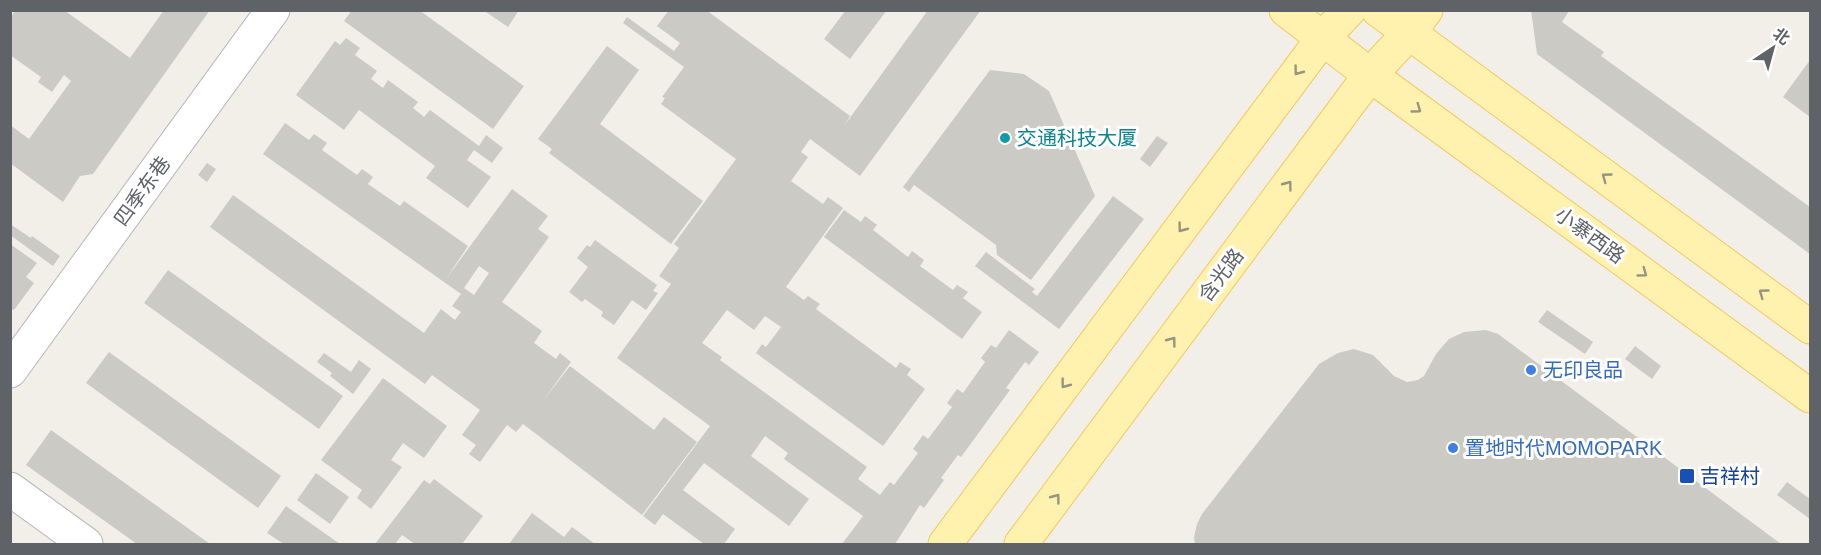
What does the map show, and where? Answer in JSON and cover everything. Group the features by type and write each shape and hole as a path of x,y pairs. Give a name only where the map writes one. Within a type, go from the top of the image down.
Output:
{"main road":[{"name":"小寨西路","path":"1286,10 1370,75 1810,396"},
{"path":"945,544 1323,38 1349,10"},
{"path":"1378,10 1418,22 1810,327"},
{"name":"含光路","path":"1021,544 1370,75 1418,22"}],"street":[{"name":"四季东巷","path":"10,370 273,10"},
{"path":"10,489 86,544"}],"building":[{"path":"16,10 64,10 130,58 164,10 210,10 93,174 80,176 63,202 10,163 10,125 29,139 71,81 64,75 52,92 38,82 41,77 10,55 10,18"},
{"path":"352,10 419,10 524,86 493,129 344,21"},
{"path":"483,10 519,10 508,27"},
{"path":"669,10 706,10 850,116 844,126 928,10 981,10 860,176 810,139 801,152 808,157 791,181 823,204 828,197 843,208 786,287 804,300 808,296 820,304 816,309 896,368 900,362 911,369 907,375 925,389 883,446 756,353 762,344 766,347 781,327 765,316 754,330 727,310 702,343 722,357 720,360 867,467 858,479 880,495 890,482 894,485 918,453 913,449 923,435 928,439 952,407 947,403 957,389 963,393 985,362 981,358 991,345 996,348 1009,330 1039,352 1029,365 1025,362 1006,388 1010,390 961,457 958,455 941,478 944,480 924,508 920,505 895,544 842,544 863,516 784,459 788,453 765,436 751,456 809,499 789,526 704,463 683,490 735,529 724,544 704,544 663,514 655,525 643,516 710,426 617,358 671,284 659,276 679,248 674,244 736,159 661,104 665,98 662,97 684,67 623,23 627,17 674,51 680,43 657,26"},
{"path":"846,10 887,10 850,59 824,39"},
{"path":"1531,10 1569,11 1562,22 1604,52 1601,56 1810,207 1810,254 1537,54"},
{"path":"346,38 360,48 355,55 377,71 371,79 383,88 388,80 418,102 413,108 424,117 430,110 479,146 486,135 503,148 492,163 474,150 467,160 491,177 468,208 426,178 435,166 359,110 344,130 296,95 335,41 340,45"},
{"path":"607,46 639,70 600,124 703,201 671,244 549,153 552,149 538,139"},
{"path":"1810,60 1810,117 1783,97"},
{"name":"交通科技大厦","path":"990,70 1024,74 1049,91 1095,196 1031,280 997,255 996,245 914,185 909,192 903,187"},
{"path":"285,123 309,140 314,134 327,143 322,150 357,175 362,169 373,177 368,184 400,206 404,201 468,246 446,279 512,189 548,216 538,229 549,237 502,302 542,331 534,343 556,359 560,353 571,362 543,401 570,366 654,430 664,417 697,442 642,515 523,424 516,432 507,425 480,462 469,454 476,445 462,435 480,410 432,375 425,384 210,227 233,195 424,333 441,309 455,320 461,312 452,306 461,294 263,154","holes":["479,266 489,273 474,295 464,288"]},
{"path":"1157,136 1168,143 1150,167 1140,159"},
{"path":"207,163 216,169 207,182 198,175"},
{"path":"1113,196 1144,219 1059,329 975,266 986,252 1035,289 1032,292 1037,296"},
{"path":"844,210 861,222 865,216 877,225 873,230 908,257 912,251 924,260 920,266 953,290 957,285 968,292 963,298 982,312 962,339 824,237"},
{"path":"10,224 60,256 53,266 10,235"},
{"path":"595,240 657,285 653,291 658,293 646,310 632,300 614,325 601,316 603,312 585,299 582,302 569,292 588,267 577,258 587,245 590,247"},
{"path":"10,244 37,263 26,277 34,283 14,310 10,308"},
{"path":"168,270 343,396 319,429 144,303"},
{"path":"1547,310 1593,342 1585,354 1538,322"},
{"name":"置地时代MOMOPARK","path":"1486,330 1498,334 1781,544 1195,544 1197,524 1202,514 1319,364 1338,353 1354,349 1373,355 1394,376 1407,382 1418,380 1424,376 1436,354 1449,339 1464,332"},
{"path":"1635,346 1661,366 1652,379 1625,359"},
{"path":"109,352 281,476 258,508 86,383"},
{"path":"324,353 351,372 359,360 371,369 353,394 330,376 332,373 317,362"},
{"path":"383,378 447,426 424,458 403,443 391,460 402,467 371,509 357,498 362,490 321,460"},
{"path":"51,430 210,544 137,544 26,465"},
{"path":"316,473 349,497 330,524 297,500"},
{"path":"434,479 483,516 462,544 415,544 402,535 395,544 375,544 424,480 430,484"},
{"path":"1787,482 1810,499 1810,519 1777,495"},
{"path":"286,506 340,544 284,544 267,533"},
{"path":"532,513 564,537 572,527 595,544 509,544"}],"place":[{"name":"交通科技大厦","path":"1005,138"},
{"name":"无印良品","path":"1531,370"},
{"name":"置地时代MOMOPARK","path":"1453,448"},
{"name":"吉祥村","path":"1687,476"}]}
